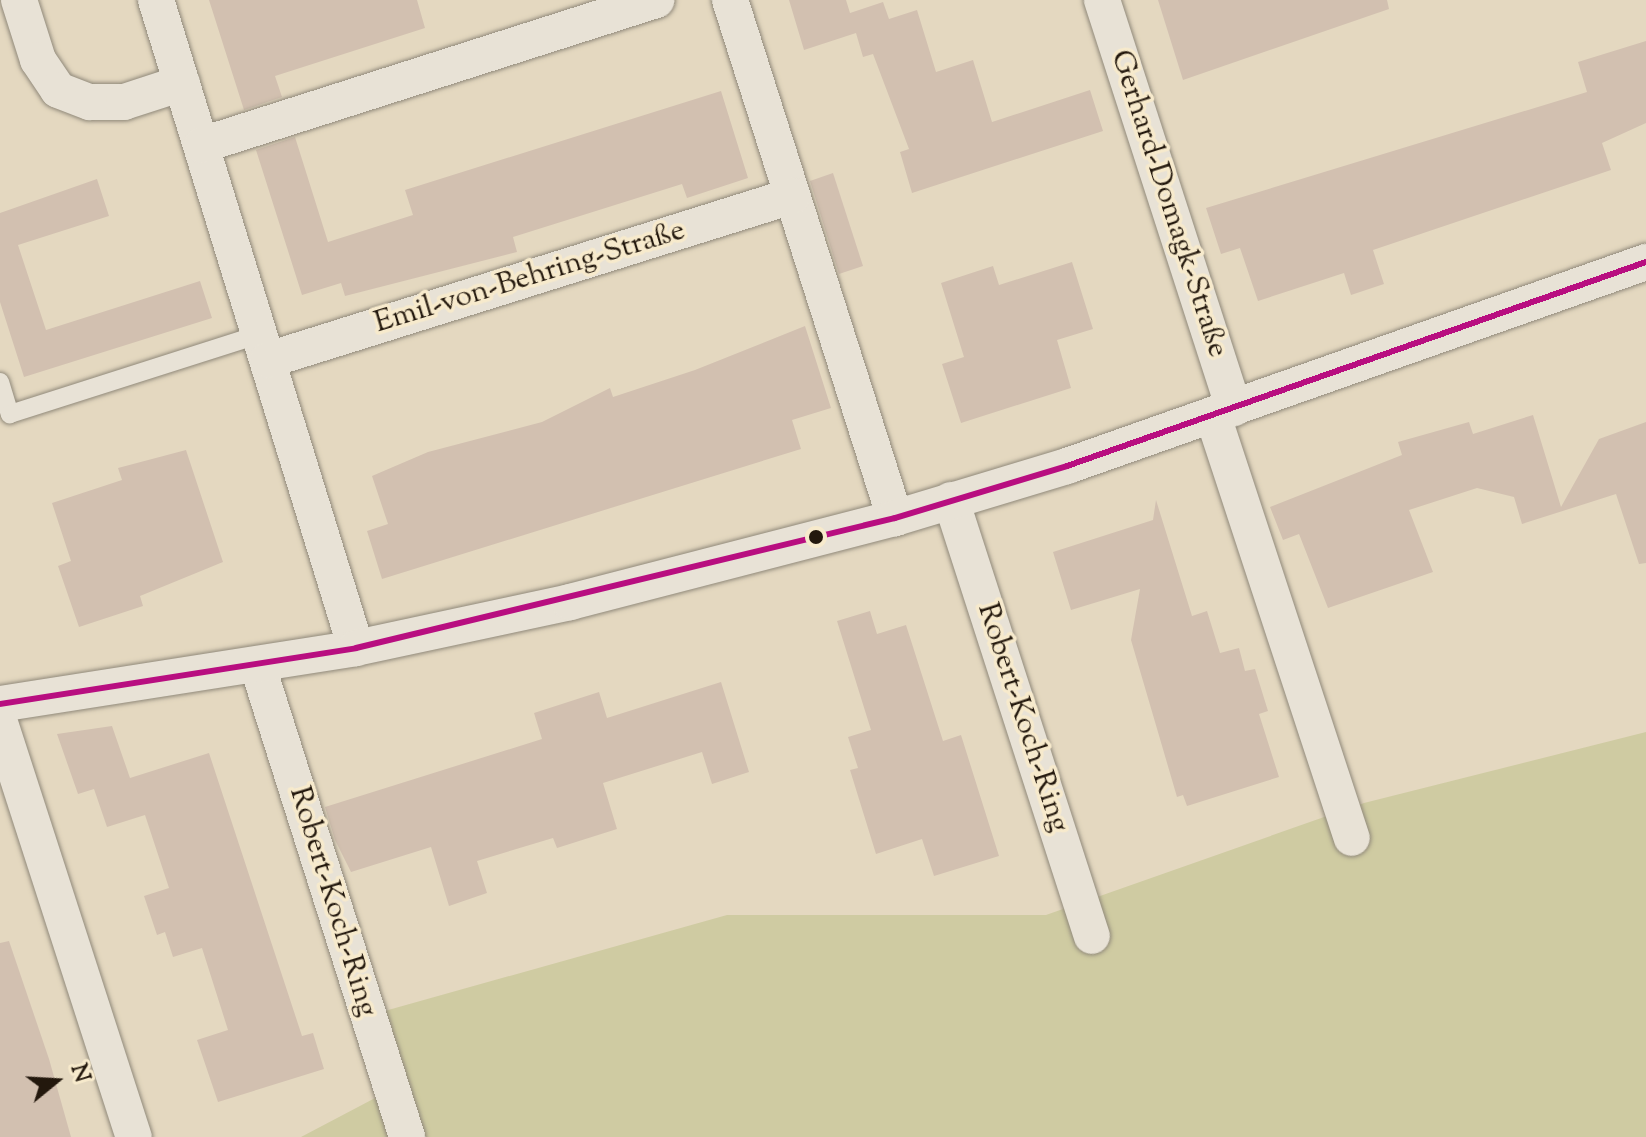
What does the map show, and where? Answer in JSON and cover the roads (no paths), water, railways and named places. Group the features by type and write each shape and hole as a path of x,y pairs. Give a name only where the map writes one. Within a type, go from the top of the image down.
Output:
{"street":[{"path":"19,0 38,60 58,90 90,102 124,102 182,83"},
{"path":"156,0 356,648"},
{"path":"202,145 656,0"},
{"path":"730,0 895,518"},
{"name":"Gerhard-Domagk-Straße","path":"1102,0 1224,412"},
{"name":"Emil-von-Behring-Straße","path":"264,347 792,196"},
{"path":"134,1137 2,702 258,667 356,648 570,602 895,518 1224,412 1646,262"},
{"path":"1224,412 1352,838"},
{"name":"Robert-Koch-Ring","path":"951,500 1092,936"},
{"name":"Robert-Koch-Ring","path":"258,667 407,1137"}],"lane":[{"path":"0,382 10,414 264,347"}]}
